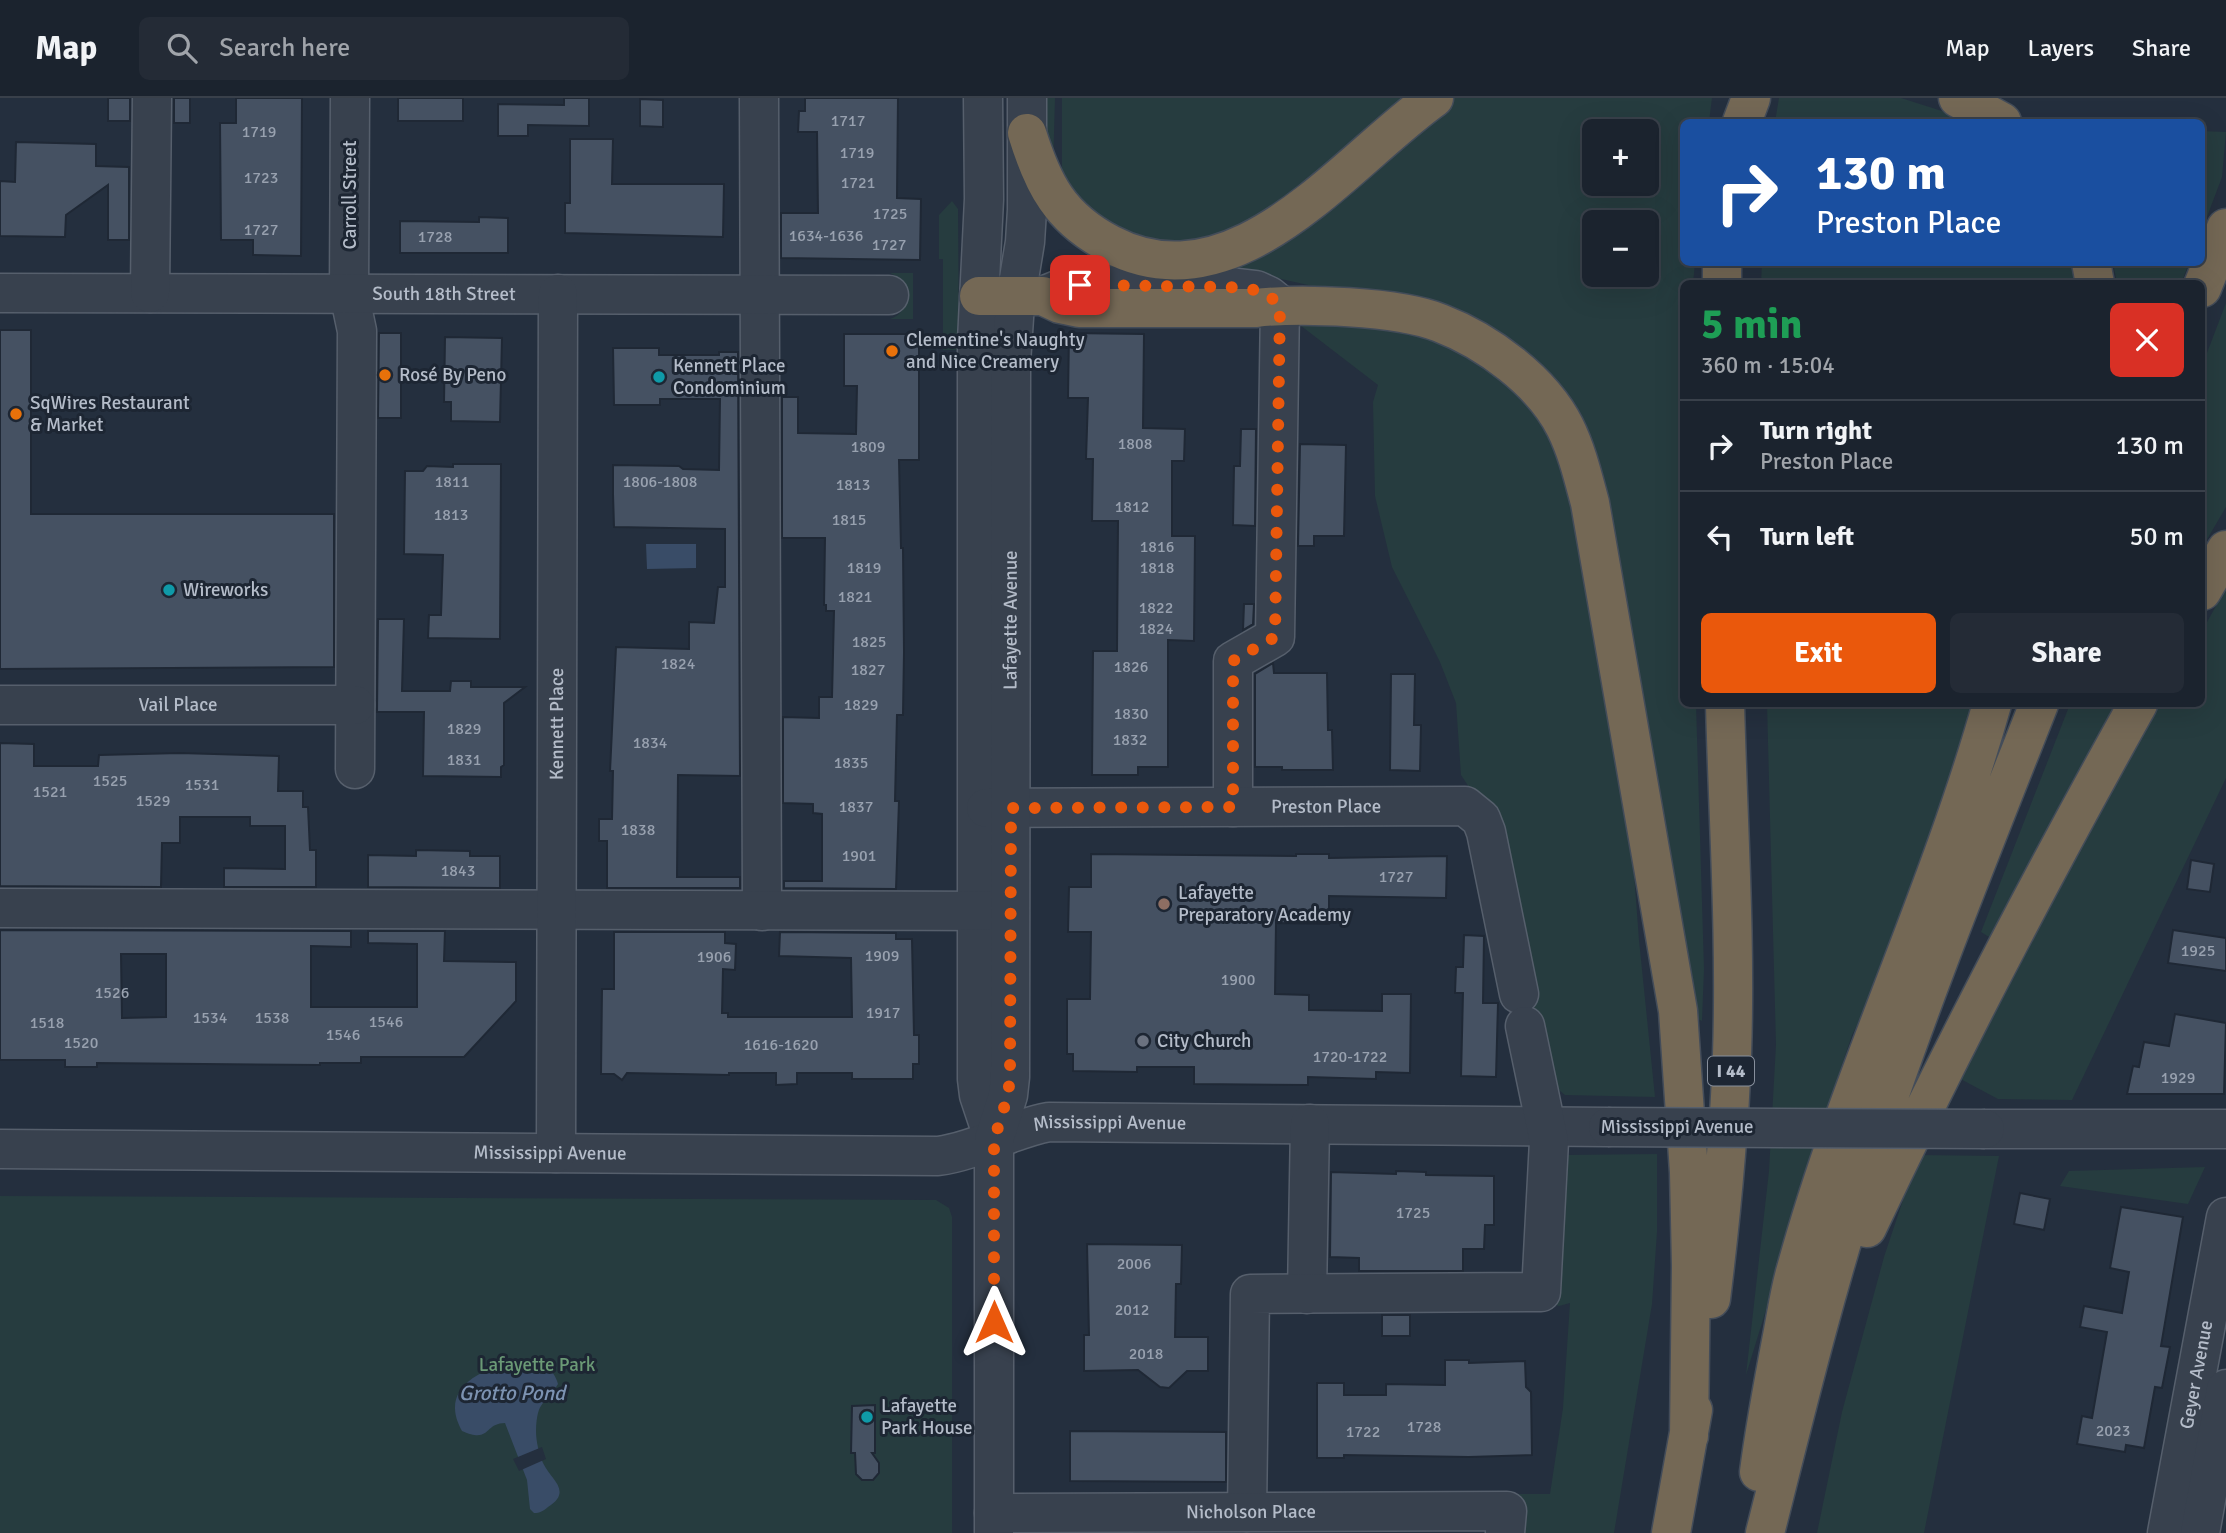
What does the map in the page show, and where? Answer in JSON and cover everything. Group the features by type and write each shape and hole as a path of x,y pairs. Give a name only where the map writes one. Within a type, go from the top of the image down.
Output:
{"highway":[{"path":"1027,115 1036,163 1059,205 1085,230 1119,249 1163,260 1197,258 1229,251 1262,236 1301,210 1409,116 1434,98"},
{"path":"1740,119 1741,98"},
{"path":"1741,119 1751,98"},
{"path":"1958,98 1996,119"},
{"path":"2205,280 2226,228"},
{"path":"1013,296 1079,308 1255,308 1280,305 1396,313 1438,321 1476,339 1511,364 1538,390 1564,425 1578,460 1590,503 1678,1011 1689,1185 1689,1436"},
{"path":"2205,586 2226,550"},
{"name":"I 44","path":"1671,1533 1708,1317 1723,1200 1732,1055 1732,918 1725,707"},
{"path":"1751,1533 1766,1417 1795,1270 1852,1094 1937,870 1991,707"},
{"path":"1765,1533 1816,1334 1865,1167 1908,1043 2038,707"},
{"path":"1816,1334 1946,1062 2136,707"}],"street":[{"path":"150,293 152,98"},
{"name":"Carroll Street","path":"350,98 349,293 357,331 355,769"},
{"path":"759,98 762,911"},
{"name":"Lafayette Avenue","path":"983,98 984,199 1013,296"},
{"name":"Lafayette Avenue","path":"994,1523 994,1140 1008,1095 1010,1077 994,911 994,808 1013,296 1027,210 1027,115"},
{"name":"South 18th Street","path":"0,293 888,295"},
{"name":"Kennett Place","path":"556,1153 558,294"},
{"path":"1233,807 1233,661 1275,637 1280,305"},
{"name":"Vail Place","path":"0,705 355,705"},
{"name":"Preston Place","path":"994,808 1465,806 1481,819 1486,832 1547,1126"},
{"path":"0,908 994,911"},
{"name":"Mississippi Avenue","path":"0,1149 938,1156 960,1152 1028,1126 1049,1122 2226,1129"},
{"path":"1307,1294 1310,1124"},
{"path":"1247,1512 1250,1294 1541,1292 1550,1156 1547,1126"},
{"name":"Geyer Avenue","path":"2167,1533 2226,1217"},
{"name":"Geyer Avenue","path":"2200,1533 2226,1389"},
{"name":"Nicholson Place","path":"994,1523 1247,1512 1506,1522"}],"green space":[{"path":"1044,98 1055,98 1053,169 1047,152"},
{"path":"1062,98 1415,98 1242,231 1162,245 1096,220 1062,184"},
{"path":"1455,98 1712,98 1709,119 1680,119 1680,266 1695,266 1693,280 1680,280 1680,707 1696,707 1704,969 1702,1021 1696,1018 1555,391 1344,293 1222,266 1431,112"},
{"path":"1779,98 1901,98 1966,119 1776,119"},
{"path":"2205,131 2226,132 2222,177 2205,222"},
{"path":"952,201 958,209 959,350 943,350 943,259 939,259 939,215"},
{"path":"1762,266 2076,266 2078,280 1761,280"},
{"path":"2114,266 2188,266 2183,280 2116,280"},
{"path":"890,273 913,273 913,319 890,319 903,308 906,296 900,278"},
{"path":"2226,303 2226,507 2205,543 2205,358"},
{"path":"1296,322 1383,323 1443,335 1522,387 1564,454 1629,806 1655,1097 1565,1095 1553,1085 1543,1057 1496,828 1461,775 1456,703 1440,662 1392,567 1375,496 1373,402 1378,385"},
{"path":"2226,588 2226,778 2072,1100 1998,1099 1955,1076 2158,707 2205,707 2205,626"},
{"path":"1767,707 1977,707 1885,969 1852,1035 1746,1375 1769,1171 1776,1045"},
{"path":"2069,707 2113,707 1989,937 1981,932"},
{"path":"1657,1154 1657,1232 1652,1304 1614,1533 1513,1533 1516,1494 1550,1494 1563,1408 1570,1303 1559,1306 1550,1303 1565,1155"},
{"path":"1918,1155 1999,1156 1924,1533 1817,1533 1842,1412 1884,1257"},
{"path":"2205,1167 2188,1204 2060,1186 2069,1171"},
{"name":"Lafayette Park","path":"0,1196 936,1200 949,1208 952,1217 952,1533 0,1533"}],"water":[{"path":"646,544 696,544 696,568 647,569"},
{"name":"Grotto Pond","path":"524,1359 546,1366 558,1384 540,1408 536,1431 542,1459 560,1491 555,1501 536,1513 530,1509 527,1480 505,1423 494,1426 483,1434 471,1434 462,1431 456,1415 456,1401 470,1380 495,1367"}],"pier":[{"path":"542,1447 546,1459 519,1471 513,1459"}],"building":[{"path":"108,98 130,98 130,121 108,121"},
{"path":"174,98 190,98 190,123 174,123"},
{"path":"236,98 302,98 301,256 253,255 253,240 221,240 220,123 236,123"},
{"path":"398,98 463,98 463,121 398,121"},
{"path":"564,98 589,98 589,126 528,125 528,136 498,136 498,104 564,105"},
{"path":"805,98 898,98 897,198 921,199 920,260 781,258 781,213 818,213 817,132 798,132 799,111 805,111"},
{"path":"640,99 663,100 663,127 640,126"},
{"path":"570,139 613,139 612,184 724,184 723,237 565,233 565,203 570,203"},
{"path":"16,142 96,144 96,166 129,167 129,240 108,240 108,185 66,215 65,237 0,236 0,181 15,182"},
{"path":"479,217 508,218 508,253 400,253 400,221 479,222"},
{"name":"Wireworks","path":"0,330 31,330 31,514 334,514 334,667 0,669"},
{"name":"Rosé By Peno","path":"379,333 401,333 401,418 378,418"},
{"path":"1069,333 1144,334 1143,428 1185,429 1184,461 1172,461 1172,536 1195,536 1194,641 1168,640 1168,767 1138,767 1138,775 1092,775 1093,651 1117,651 1118,521 1092,521 1093,459 1086,459 1088,398 1068,398"},
{"path":"844,334 919,334 919,460 899,460 904,652 903,715 897,715 895,801 899,801 896,889 784,888 784,881 822,881 822,814 813,813 813,804 783,803 783,717 819,718 819,697 832,697 834,611 826,611 824,605 825,538 782,538 782,397 798,397 798,433 856,434 857,386 844,386"},
{"path":"445,337 502,338 500,422 451,421 451,402 444,402"},
{"path":"613,348 659,348 659,355 719,355 719,352 738,352 740,776 678,775 677,877 740,877 740,888 607,888 607,841 599,841 599,819 612,819 613,771 610,771 616,647 689,649 689,622 714,623 718,587 725,587 725,529 614,527 613,494 613,465 679,466 683,469 719,470 720,399 660,399 660,405 614,405"},
{"path":"1241,429 1256,429 1255,526 1233,525 1234,466 1240,466"},
{"path":"1300,444 1346,445 1344,536 1314,536 1314,546 1298,546"},
{"path":"453,464 501,464 500,639 428,638 429,615 441,615 443,555 404,554 405,471 423,471 427,466 453,467"},
{"path":"1244,604 1254,604 1253,624 1243,630"},
{"path":"378,619 404,619 402,691 450,691 451,681 471,681 471,687 525,687 504,703 504,765 501,767 501,777 423,776 424,712 377,712"},
{"path":"1273,663 1274,673 1327,673 1328,730 1332,730 1333,770 1255,767 1255,674"},
{"path":"1391,674 1415,674 1414,725 1421,725 1420,771 1390,770"},
{"path":"0,743 34,744 34,766 98,766 99,755 180,753 279,756 278,791 303,791 303,807 308,807 310,850 316,850 316,887 224,887 224,868 285,869 285,826 250,826 250,817 180,817 180,843 162,843 161,887 0,886"},
{"path":"416,850 470,851 470,856 500,856 500,888 368,887 368,855 416,856"},
{"path":"1091,854 1329,854 1329,858 1447,856 1446,898 1329,896 1329,924 1276,923 1275,994 1309,995 1309,1010 1382,1011 1382,994 1411,994 1410,1073 1376,1072 1376,1079 1308,1077 1308,1085 1194,1084 1194,1067 1137,1067 1137,1072 1073,1071 1073,1054 1067,1054 1067,999 1090,999 1091,932 1068,932 1069,887 1091,887"},
{"path":"2191,860 2214,864 2210,892 2187,889"},
{"path":"0,930 351,931 351,947 311,946 311,1007 417,1007 417,944 368,943 368,931 445,931 444,961 516,962 516,1001 464,1057 361,1057 361,1063 320,1065 97,1063 97,1067 65,1067 65,1060 0,1060","holes":["121,954 166,954 166,1017 122,1018"]},
{"path":"2173,930 2226,938 2226,971 2168,963"},
{"path":"614,932 725,932 725,943 736,944 735,970 723,969 722,1013 728,1013 728,1017 852,1017 851,958 779,956 780,932 896,933 896,939 912,939 914,1035 919,1035 919,1064 913,1064 913,1079 852,1079 852,1073 797,1073 797,1084 776,1085 776,1073 627,1073 622,1080 614,1074 601,1074 602,989 614,989"},
{"path":"1464,935 1484,936 1483,1003 1498,1003 1496,1077 1461,1076 1463,993 1455,993 1456,967 1463,967"},
{"path":"2175,1014 2226,1023 2224,1094 2127,1094 2133,1066 2139,1067 2144,1042 2169,1046"},
{"path":"1396,1171 1426,1172 1426,1175 1494,1176 1494,1225 1485,1225 1484,1249 1463,1249 1463,1271 1359,1271 1359,1258 1330,1257 1331,1172 1396,1174"},
{"path":"2020,1193 2050,1199 2044,1230 2014,1224"},
{"path":"2121,1207 2183,1217 2161,1346 2170,1347 2162,1388 2155,1387 2144,1448 2126,1445 2125,1452 2077,1444 2082,1416 2092,1418 2107,1332 2080,1327 2084,1306 2122,1313 2129,1272 2110,1268"},
{"path":"1087,1244 1182,1245 1181,1284 1176,1284 1175,1337 1208,1337 1208,1371 1187,1371 1169,1388 1160,1387 1138,1370 1084,1371 1084,1335 1089,1335"},
{"path":"1382,1315 1410,1315 1410,1336 1382,1336"},
{"path":"1445,1360 1469,1360 1469,1363 1525,1361 1526,1387 1531,1392 1532,1455 1344,1455 1344,1458 1317,1458 1317,1383 1344,1383 1344,1395 1386,1395 1386,1384 1445,1385"},
{"name":"Lafayette Park House","path":"875,1405 875,1453 872,1453 879,1463 879,1473 873,1480 862,1480 856,1474 855,1453 851,1453 852,1406"},
{"path":"1070,1431 1226,1432 1226,1482 1070,1481"}],"place":[{"name":"Clementine's Naughty and Nice Creamery","path":"892,351"},
{"name":"Rosé By Peno","path":"385,375"},
{"name":"Kennett Place Condominium","path":"659,377"},
{"name":"SqWires Restaurant & Market","path":"16,414"},
{"name":"Wireworks","path":"169,590"},
{"name":"Lafayette Preparatory Academy","path":"1164,904"},
{"name":"City Church","path":"1143,1041"},
{"name":"Lafayette Park House","path":"867,1417"}],"route":[{"path":"994,1322 994,1140 1008,1095 1010,1077 1011,808 1233,807 1233,661 1275,637 1280,305 1256,290 1230,287 1080,285"}]}
